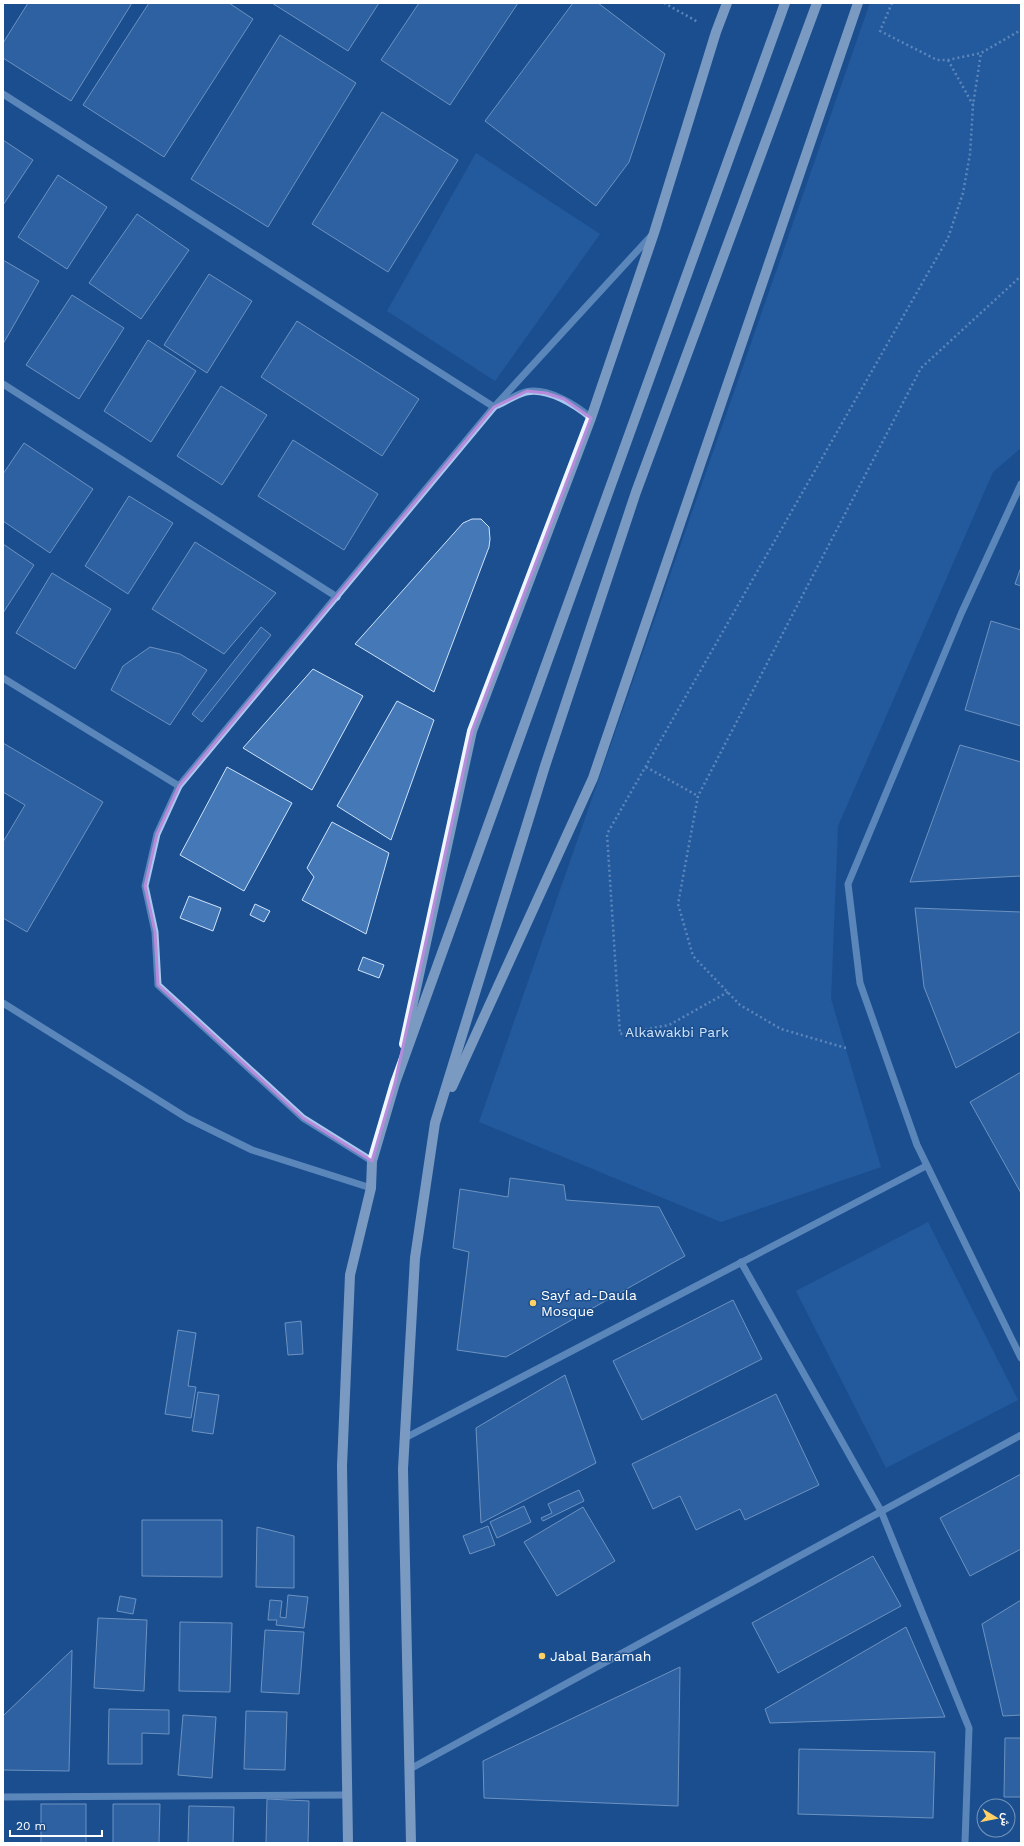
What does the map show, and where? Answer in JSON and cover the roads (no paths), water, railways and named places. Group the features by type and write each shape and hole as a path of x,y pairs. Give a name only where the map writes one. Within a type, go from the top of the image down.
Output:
{"main road":[{"path":"395,1083 472,731 591,418 654,233 716,32 727,3"},
{"path":"348,1843 343,1450 350,1275 371,1188 372,1161 395,1083 785,3"},
{"path":"411,1843 403,1469 415,1258 435,1123 545,766 636,492 817,3"},
{"path":"435,1123 593,778 858,3"}],"street":[{"path":"3,94 494,407"},
{"path":"372,1161 302,1118 158,985 154,932 145,886 157,834 179,786 494,407 654,233"},
{"path":"3,384 337,597"},
{"path":"494,407 527,391 546,393 564,399 578,407 591,418"},
{"path":"1021,484 961,614 848,884 860,983 917,1145 1021,1358"},
{"path":"3,678 179,786"},
{"path":"3,1003 188,1118 252,1150 371,1188"},
{"path":"405,1438 926,1166"},
{"path":"741,1262 881,1511 969,1728 965,1843"},
{"path":"410,1769 1021,1435"},
{"path":"3,1798 347,1795"}],"place":[{"name":"Sayf ad-Daula Mosque","path":"533,1303"},
{"name":"Jabal Baramah","path":"542,1656"}],"park label":[{"name":"Alkawakbi Park","path":"677,1032"}]}
